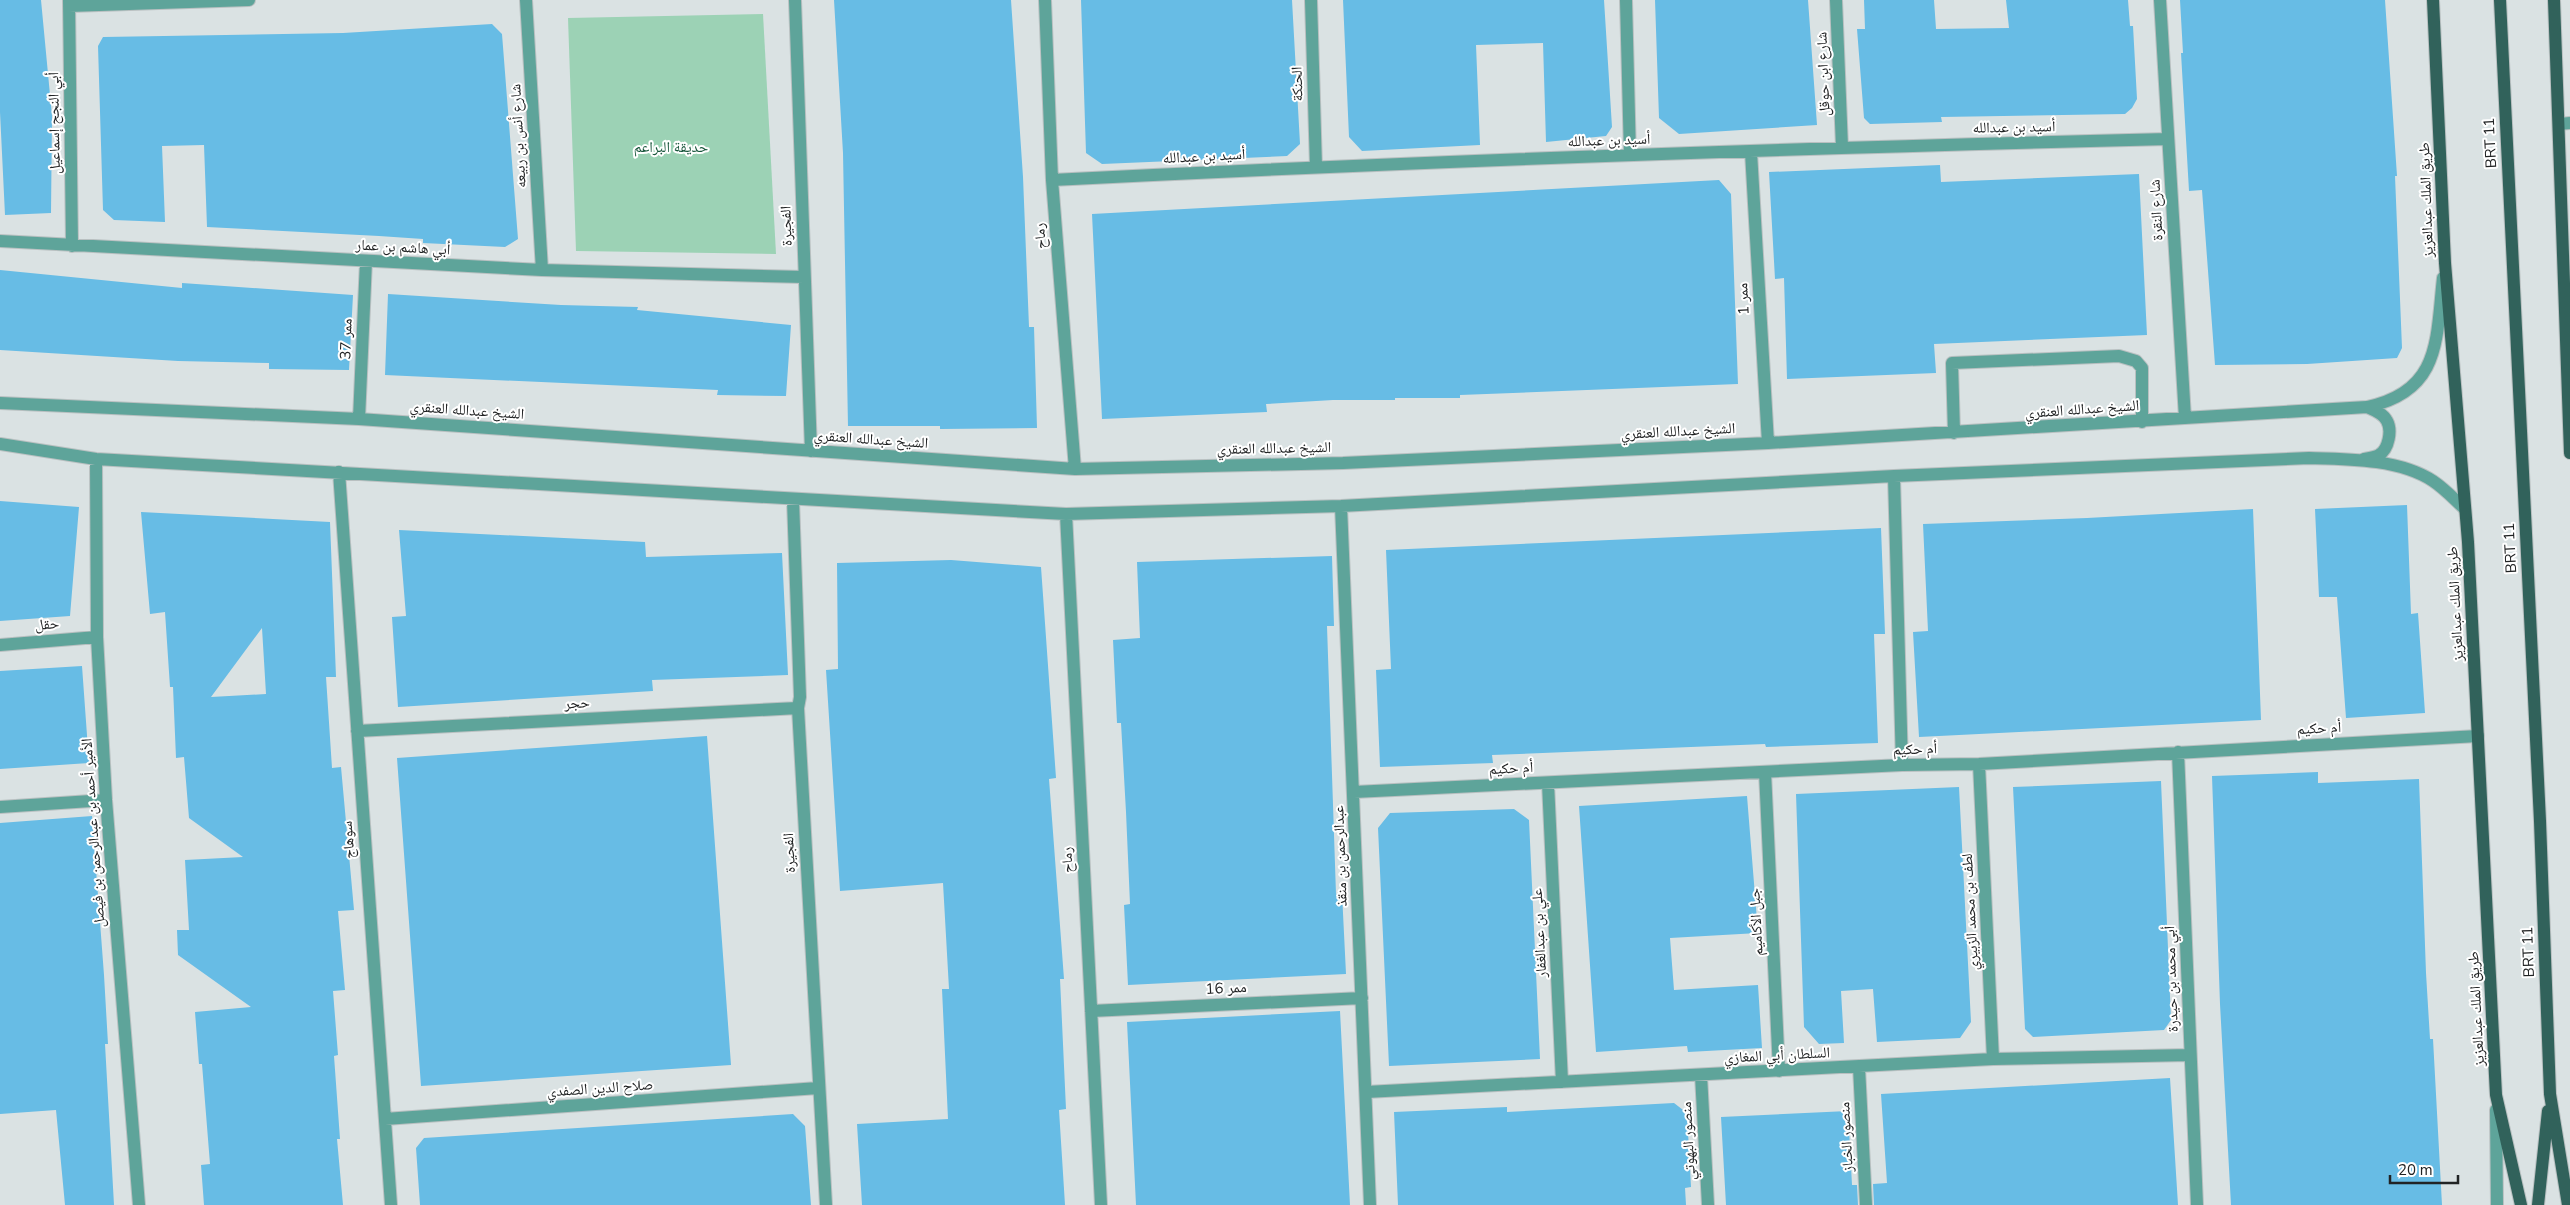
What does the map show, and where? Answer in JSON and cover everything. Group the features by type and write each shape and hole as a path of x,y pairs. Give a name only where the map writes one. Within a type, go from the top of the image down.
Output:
{"main road":[{"name":"طريق الملك عبدالعزيز","path":"2433,0 2445,263 2465,509 2496,1095 2521,1205"},
{"name":"BRT 11","path":"2500,0 2540,821 2550,1094 2568,1205"},
{"path":"2554,0 2564,123 2570,453"},
{"name":"BRT 11","path":"2538,1205 2550,1094"}],"street":[{"path":"69,3 249,0"},
{"name":"شارع أنس بن ربيعه","path":"526,0 542,270"},
{"name":"الفجيرة","path":"795,0 811,451"},
{"name":"رماح","path":"1045,0 1052,180 1075,469"},
{"name":"الحنكة","path":"1311,0 1316,167"},
{"path":"1626,0 1630,155"},
{"name":"شارع ابن حوقل","path":"1836,0 1842,147"},
{"name":"شارع النقرة","path":"2160,0 2185,418"},
{"name":"أبي النجح إسماعيل","path":"69,3 72,246"},
{"name":"أسيد بن عبدالله","path":"1052,180 1316,167 1751,152 1842,147 2168,139"},
{"name":"ممر 1","path":"1751,152 1768,443"},
{"name":"أبي هاشم بن عمار","path":"0,241 542,270 804,277"},
{"name":"ممر 37","path":"359,419 366,261"},
{"name":"الشيخ عبدالله العنقري","path":"0,403 359,419 1075,469 1343,463 1954,433 2367,407 2383,403 2405,393 2419,381 2434,351 2445,263"},
{"path":"1954,433 1952,364 2119,356 2129,358 2142,368 2142,422"},
{"path":"2361,460 2378,455 2387,444 2387,420 2378,412 2367,407"},
{"path":"0,444 96,459 1066,514 1341,506 1894,476 2309,458 2361,460 2409,471 2433,481 2465,509"},
{"name":"الأمير أحمد بن عبدالرحمن بن فيصل","path":"96,459 97,636 106,800 138,1205"},
{"name":"سوهاج","path":"339,472 391,1205"},
{"path":"1894,476 1902,765"},
{"name":"الفجيرة","path":"793,500 800,697 798,708 826,1205"},
{"name":"عبدالرحمن بن منقذ","path":"1341,506 1370,1205"},
{"name":"رماح","path":"1066,514 1101,1205"},
{"name":"حقل","path":"0,645 97,636"},
{"name":"حجر","path":"357,731 798,708"},
{"name":"أم حكيم","path":"1354,792 1902,765 1979,764 2478,736"},
{"name":"أبي محمد بن حيدرة","path":"2178,752 2197,1205"},
{"name":"لطف بن محمد الزبيري","path":"1979,764 1993,1059"},
{"name":"جبل الأكاميم","path":"1765,772 1779,1071"},
{"name":"علي بن عبدالغفار","path":"1548,783 1562,1082"},
{"path":"0,808 106,800"},
{"name":"ممر 16","path":"1091,1011 1362,998"},
{"name":"السلطان أبي المغازي","path":"1366,1092 1993,1059 2190,1055"},
{"name":"منصور الخباز","path":"1859,1067 1866,1205"},
{"name":"منصور البهوتي","path":"1701,1075 1708,1205"},
{"name":"صلاح الدين الصفدي","path":"384,1119 818,1088"},
{"path":"2496,1095 2498,1205"}],"green space":[{"name":"حديقة البراعم","path":"763,14 776,254 576,251 568,18"}],"building":[{"path":"0,0 41,0 52,116 51,213 5,215 0,112"},
{"path":"834,0 1011,0 1023,177 1029,327 1034,327 1037,428 940,429 940,426 848,426 843,153"},
{"path":"1081,0 1292,0 1300,144 1287,156 1102,164 1086,153"},
{"path":"1343,0 1604,0 1612,127 1606,136 1546,142 1543,43 1476,45 1480,145 1362,151 1349,137"},
{"path":"1655,0 1808,0 1817,125 1679,134 1659,118"},
{"path":"1864,0 1934,0 1936,29 2009,28 2006,0 2128,0 2130,26 2133,26 2137,99 2132,108 2125,114 1941,117 1942,122 1870,124 1864,118 1857,29 1865,29"},
{"path":"2180,0 2385,0 2397,176 2395,176 2402,348 2397,358 2307,364 2215,365 2202,190 2189,191"},
{"path":"492,24 502,34 518,239 505,247 423,243 423,239 379,236 207,227 204,145 162,146 165,222 114,220 103,210 98,46 103,37 343,33"},
{"path":"1940,165 1941,182 2139,174 2147,335 1934,344 1936,373 1787,379 1784,278 1775,279 1769,172"},
{"path":"1719,180 1731,194 1738,384 1460,395 1460,398 1333,400 1266,404 1267,412 1102,419 1092,214"},
{"path":"0,270 182,288 182,283 353,295 349,370 269,369 269,363 178,361 0,350"},
{"path":"388,294 561,305 638,307 637,310 791,325 786,396 717,395 718,390 385,375"},
{"path":"0,501 79,507 70,616 0,621"},
{"path":"2407,505 2411,614 2418,613 2425,713 2346,718 2337,597 2319,597 2315,509"},
{"path":"2253,509 2261,720 1919,737 1913,632 1928,631 1923,524"},
{"path":"141,512 330,522 336,677 326,677 332,768 341,767 354,910 338,911 345,990 333,991 338,1055 334,1056 340,1139 337,1139 343,1205 204,1205 201,1165 210,1164 202,1064 199,1064 195,1012 251,1007 178,955 177,930 189,930 185,860 243,857 189,818 184,757 176,758 173,687 170,687 165,612 150,614","holes":["262,628 266,694 211,697"]},
{"path":"1881,528 1885,634 1874,634 1878,743 1766,747 1765,744 1492,755 1493,763 1380,767 1376,670 1391,669 1386,550"},
{"path":"399,530 645,542 646,557 782,553 788,675 652,680 653,691 398,707 392,617 406,616"},
{"path":"1332,556 1334,626 1327,626 1336,894 1342,893 1346,974 1128,985 1124,905 1130,904 1126,812 1121,723 1117,723 1113,640 1140,638 1137,562"},
{"path":"951,560 1041,567 1056,778 1049,779 1064,979 1060,979 1066,1109 1059,1110 1065,1205 862,1205 857,1124 948,1119 942,989 949,989 943,883 840,891 826,670 838,669 837,563"},
{"path":"82,666 89,763 0,769 0,671"},
{"path":"707,736 731,1065 421,1086 397,758"},
{"path":"2318,772 2318,783 2419,779 2426,973 2430,1039 2433,1039 2442,1205 2231,1205 2220,1004 2212,776"},
{"path":"2161,781 2171,1020 2164,1030 2033,1037 2025,1029 2013,787"},
{"path":"1959,787 1971,1022 1960,1038 1877,1042 1873,989 1841,991 1844,1043 1819,1044 1804,1027 1796,794"},
{"path":"1747,796 1758,933 1670,938 1674,990 1758,985 1762,1048 1688,1052 1687,1046 1596,1052 1579,806"},
{"path":"1514,809 1529,820 1540,1059 1389,1066 1378,828 1390,813"},
{"path":"92,816 108,1044 105,1044 114,1205 65,1205 56,1110 0,1114 0,823"},
{"path":"1340,1011 1350,1205 1136,1205 1127,1022"},
{"path":"2170,1078 2178,1205 1874,1205 1873,1184 1887,1183 1881,1094"},
{"path":"1674,1103 1687,1113 1691,1187 1685,1188 1686,1205 1398,1205 1394,1112 1507,1107 1507,1112"},
{"path":"1848,1111 1852,1185 1857,1185 1858,1205 1726,1205 1721,1117"},
{"path":"793,1114 805,1126 811,1205 420,1205 416,1148 424,1138"}]}
